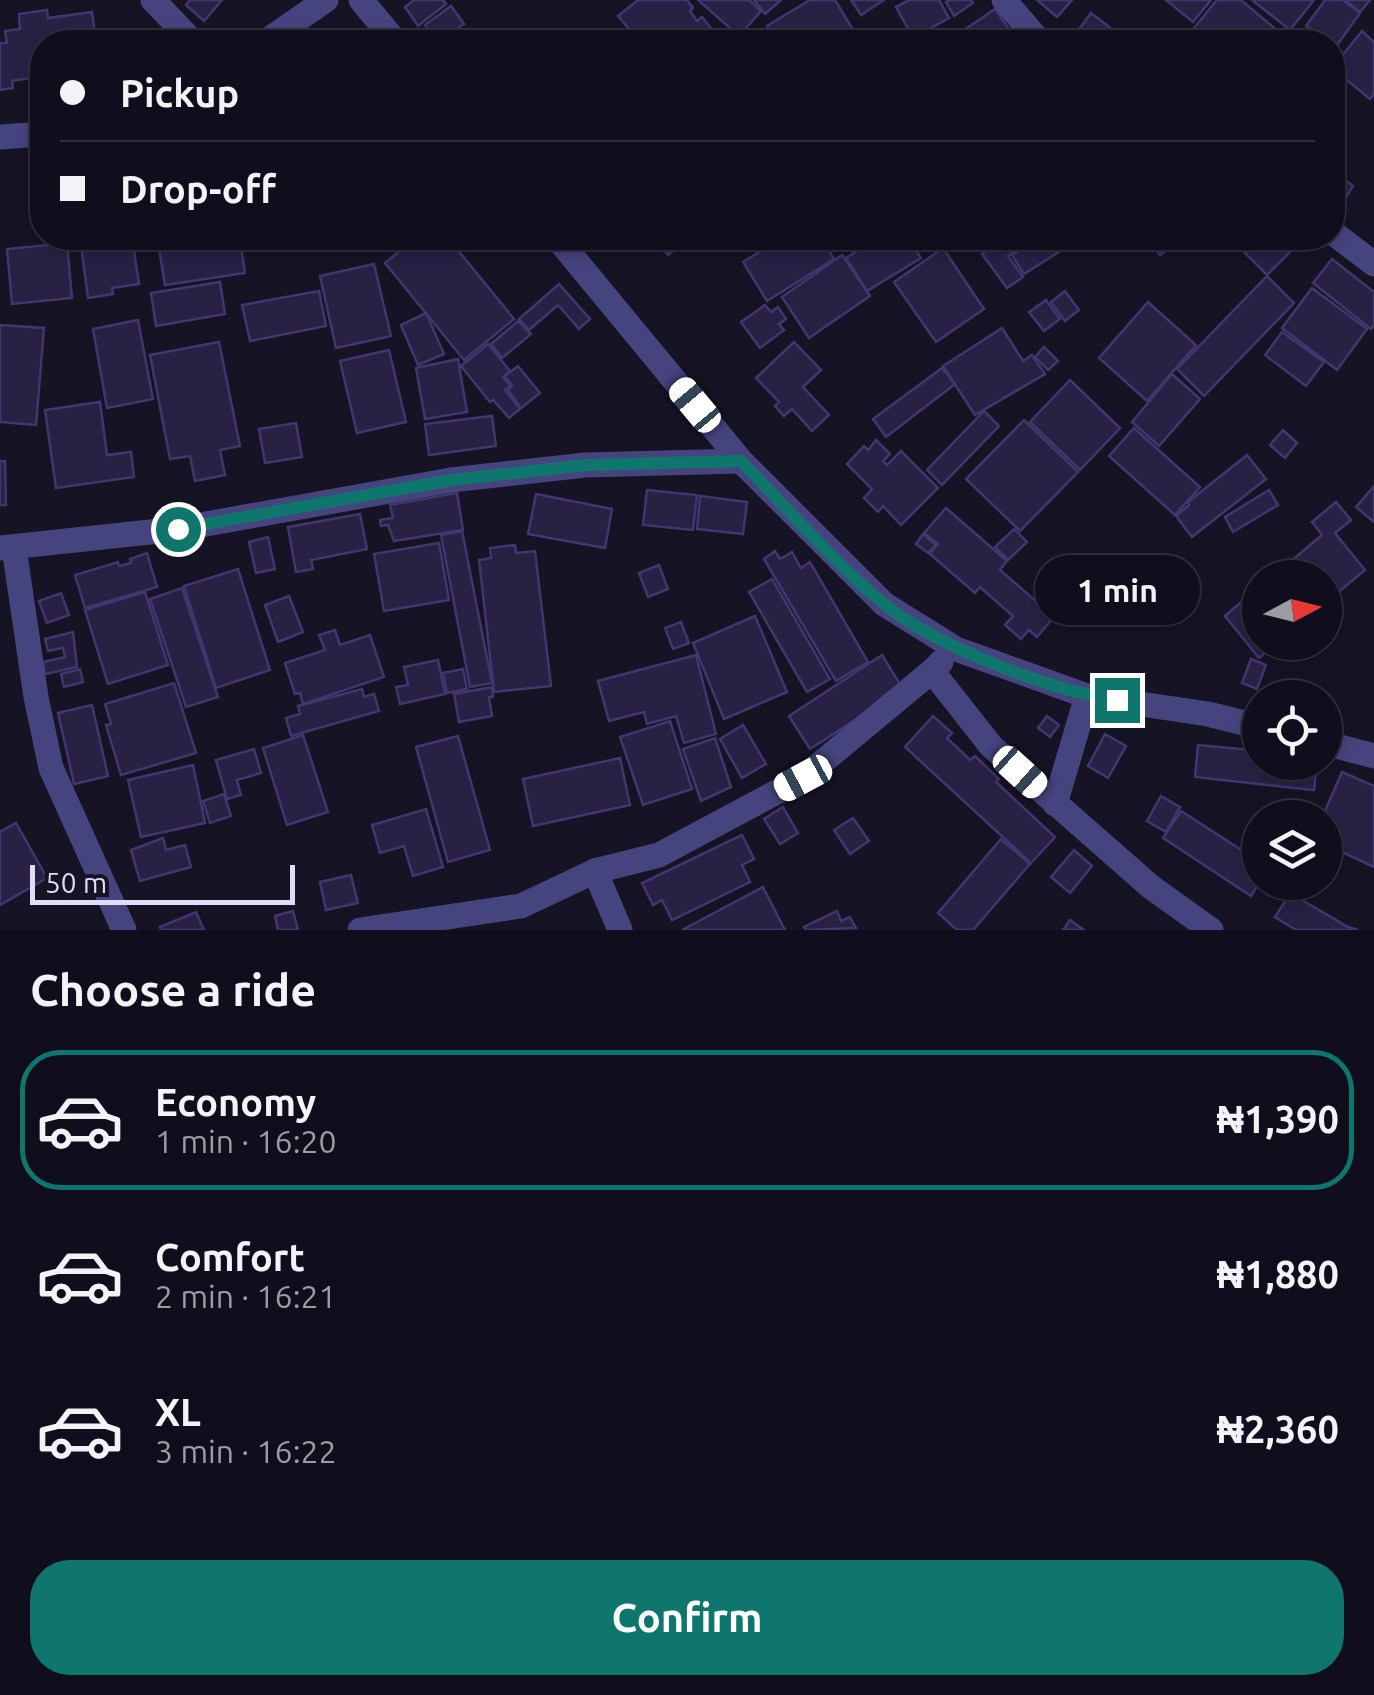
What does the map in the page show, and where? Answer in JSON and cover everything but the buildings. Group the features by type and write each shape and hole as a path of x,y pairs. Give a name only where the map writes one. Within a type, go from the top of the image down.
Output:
{"street":[{"path":"152,0 181,30"},
{"path":"282,30 326,0"},
{"path":"361,0 386,30"},
{"path":"1004,0 1030,30"},
{"path":"0,138 30,135"},
{"path":"1345,242 1374,264"},
{"path":"567,250 741,461 884,604 956,648 1086,696 1242,722"},
{"path":"124,930 51,768 7,548 178,529 451,480 586,465 741,461"},
{"path":"360,930 522,906 595,871 659,855 803,778 956,648"},
{"path":"932,671 991,746 1151,887 1211,930"},
{"path":"1054,804 1086,696"},
{"path":"1342,748 1374,756"},
{"path":"595,871 620,930"}],"route":[{"path":"178,529 451,480 586,465 741,461 884,604 956,648 1086,696 1117,700"}]}
